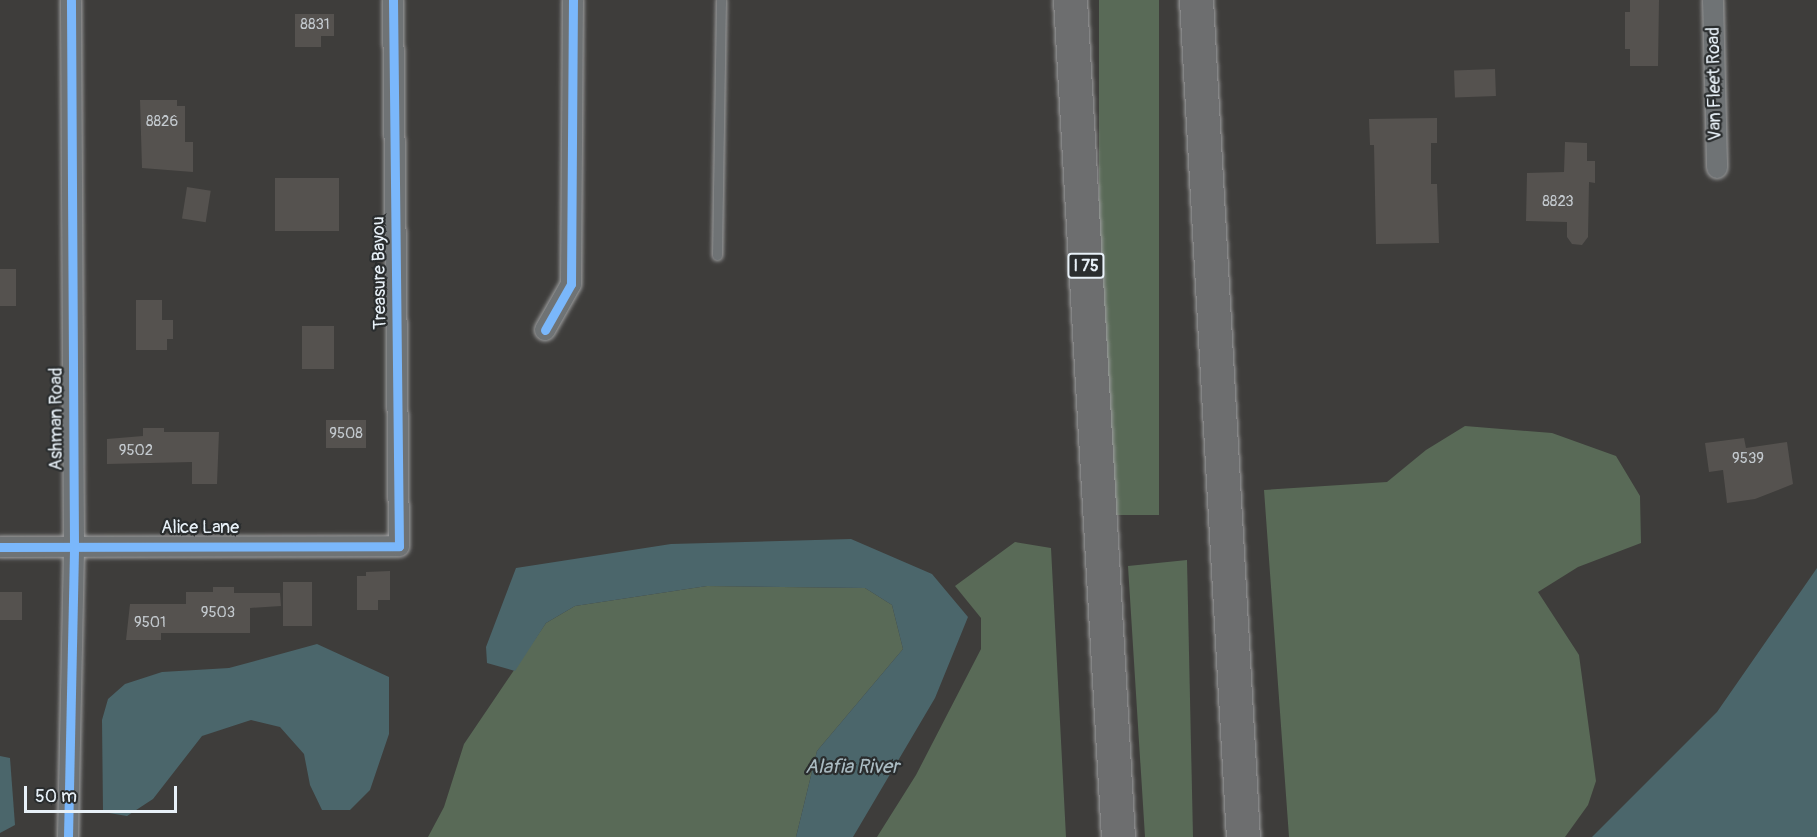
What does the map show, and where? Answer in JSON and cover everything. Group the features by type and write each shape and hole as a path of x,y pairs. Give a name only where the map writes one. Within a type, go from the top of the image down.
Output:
{"highway":[{"name":"I 75","path":"1070,0 1118,837"},
{"path":"1196,0 1243,837"}],"street":[{"name":"Ashman Road","path":"68,837 74,544 70,0"},
{"name":"Treasure Bayou","path":"393,0 399,546"},
{"path":"545,330 571,284 573,0"},
{"name":"Van Fleet Road","path":"1713,0 1717,168"},
{"name":"Alice Lane","path":"0,547 74,544 399,546"}],"lane":[{"path":"717,255 721,0"}],"green space":[{"path":"1099,0 1159,0 1159,515 1099,515"},
{"path":"1465,426 1552,433 1616,456 1640,496 1641,543 1578,567 1538,592 1579,655 1596,781 1588,805 1565,837 1289,837 1264,490 1387,482 1426,450"},
{"path":"1015,542 1051,548 1066,837 877,837 916,775 981,649 981,618 955,586"},
{"path":"1187,560 1193,837 1145,837 1128,566"},
{"path":"707,586 865,588 892,605 903,649 817,751 796,837 428,837 444,807 464,744 546,623 575,606"}],"water":[{"name":"Alafia River","path":"851,539 932,574 968,617 935,698 853,837 796,837 817,751 903,649 892,605 865,588 707,586 575,606 546,623 515,671 487,663 486,647 516,568 671,544"},
{"path":"1817,568 1817,837 1592,837 1717,712"},
{"path":"317,644 389,677 389,734 370,790 350,810 322,810 310,785 304,754 280,727 251,720 202,736 153,799 127,816 103,812 102,720 108,699 125,684 162,672 229,668"},
{"path":"0,756 10,758 15,825 0,833"}],"building":[{"path":"1630,0 1659,0 1658,66 1630,66 1630,49 1625,49 1625,12 1630,12"},
{"path":"295,14 334,14 334,36 321,36 321,47 295,47"},
{"path":"1495,69 1496,96 1455,97 1454,70"},
{"path":"140,100 177,100 177,106 185,106 185,142 193,142 193,172 142,168"},
{"path":"1437,118 1437,143 1431,143 1431,184 1437,184 1439,243 1376,244 1374,145 1370,145 1369,119"},
{"path":"1565,142 1587,143 1587,161 1595,161 1595,183 1589,182 1588,237 1582,245 1572,244 1567,237 1567,222 1526,221 1527,173 1564,172"},
{"path":"275,178 339,178 339,231 275,231"},
{"path":"187,187 211,191 206,222 182,219"},
{"path":"0,269 16,269 16,306 0,306"},
{"path":"136,300 162,300 162,320 173,320 173,339 167,339 167,350 136,350"},
{"path":"302,326 334,326 334,369 302,369"},
{"path":"326,420 366,420 366,448 326,448"},
{"path":"143,428 164,428 164,432 219,432 217,484 192,484 192,462 107,464 107,439 143,436"},
{"path":"1744,438 1746,448 1787,442 1793,484 1755,499 1727,503 1723,470 1709,472 1705,443"},
{"path":"390,571 390,600 378,600 378,610 357,610 357,576 366,576 366,572"},
{"path":"283,582 312,582 312,626 283,626"},
{"path":"213,587 234,587 234,593 280,593 281,606 250,608 250,633 161,633 161,640 126,640 130,604 186,604 186,592 213,592"},
{"path":"0,592 22,592 22,620 0,620"}],"cycle path":[{"path":"68,837 74,544 71,0"},
{"path":"0,547 399,546 393,0"},
{"path":"545,330 571,284 573,0"}]}
